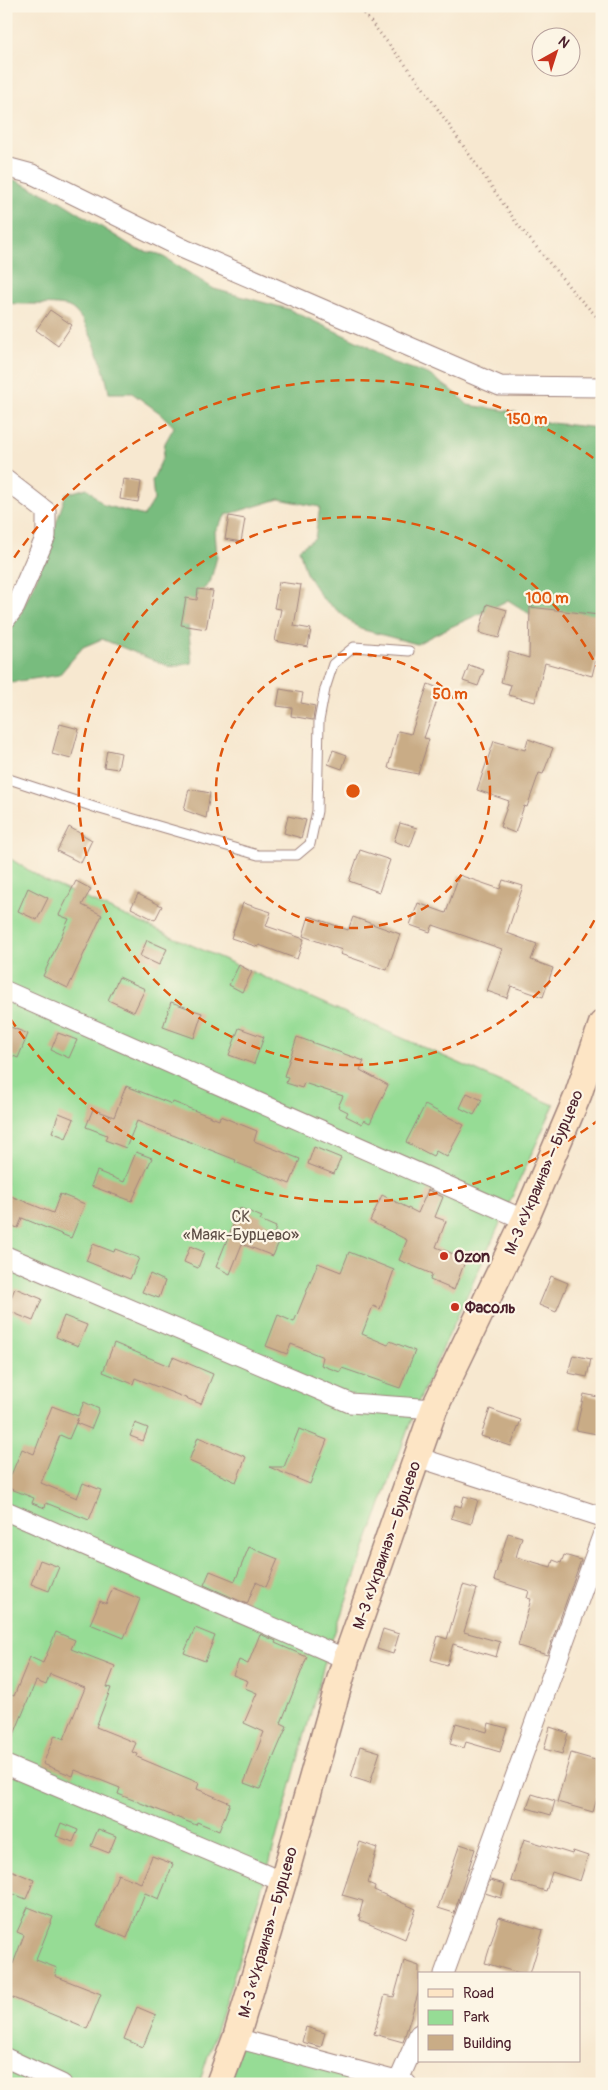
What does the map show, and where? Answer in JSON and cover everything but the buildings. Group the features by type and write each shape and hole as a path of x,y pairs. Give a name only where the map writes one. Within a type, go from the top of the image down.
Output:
{"street":[{"path":"6,167 32,174 184,249 500,386 602,387"},
{"path":"6,480 46,511 46,536 15,607 6,619"},
{"path":"6,991 525,1220"},
{"name":"М-3 «Украина» – Бурцево","path":"219,2084 236,2038 346,1658 434,1409 525,1220 578,1095 602,1024"},
{"path":"6,1256 350,1403 434,1409"},
{"path":"417,1457 602,1517"},
{"path":"6,1511 346,1658"},
{"path":"445,1972 602,1536"},
{"path":"6,1765 282,1882"},
{"path":"236,2038 402,2083 418,2037"},
{"path":"6,2058 62,2084"}],"lane":[{"path":"6,778 100,809 258,855 298,855 310,844 317,811 319,721 325,690 333,664 354,647 409,651"}],"path":[{"path":"358,6 417,79 518,225 576,295 602,322"}],"green space":[{"path":"6,176 60,201 138,250 159,254 214,289 288,309 365,345 392,362 428,374 457,394 468,405 515,412 532,419 551,423 599,428 602,426 602,627 536,618 508,600 417,644 360,629 322,598 306,573 299,549 315,538 320,507 279,499 226,515 215,531 217,557 210,583 199,593 187,613 192,663 170,667 102,639 83,647 59,675 6,683 6,633 20,615 41,568 66,494 87,488 104,505 144,516 154,500 152,481 163,457 165,443 174,427 160,413 132,393 109,393 95,346 83,321 76,312 64,306 6,303"},
{"name":"СК «Маяк-Бурцево»","path":"6,856 44,880 554,1105 416,1407 328,1651 266,1875 199,2084 6,2084"},
{"path":"236,2038 407,2084 219,2084"}],"place":[{"name":"Ozon","path":"444,1256"},
{"name":"Фасоль","path":"455,1307"}]}
